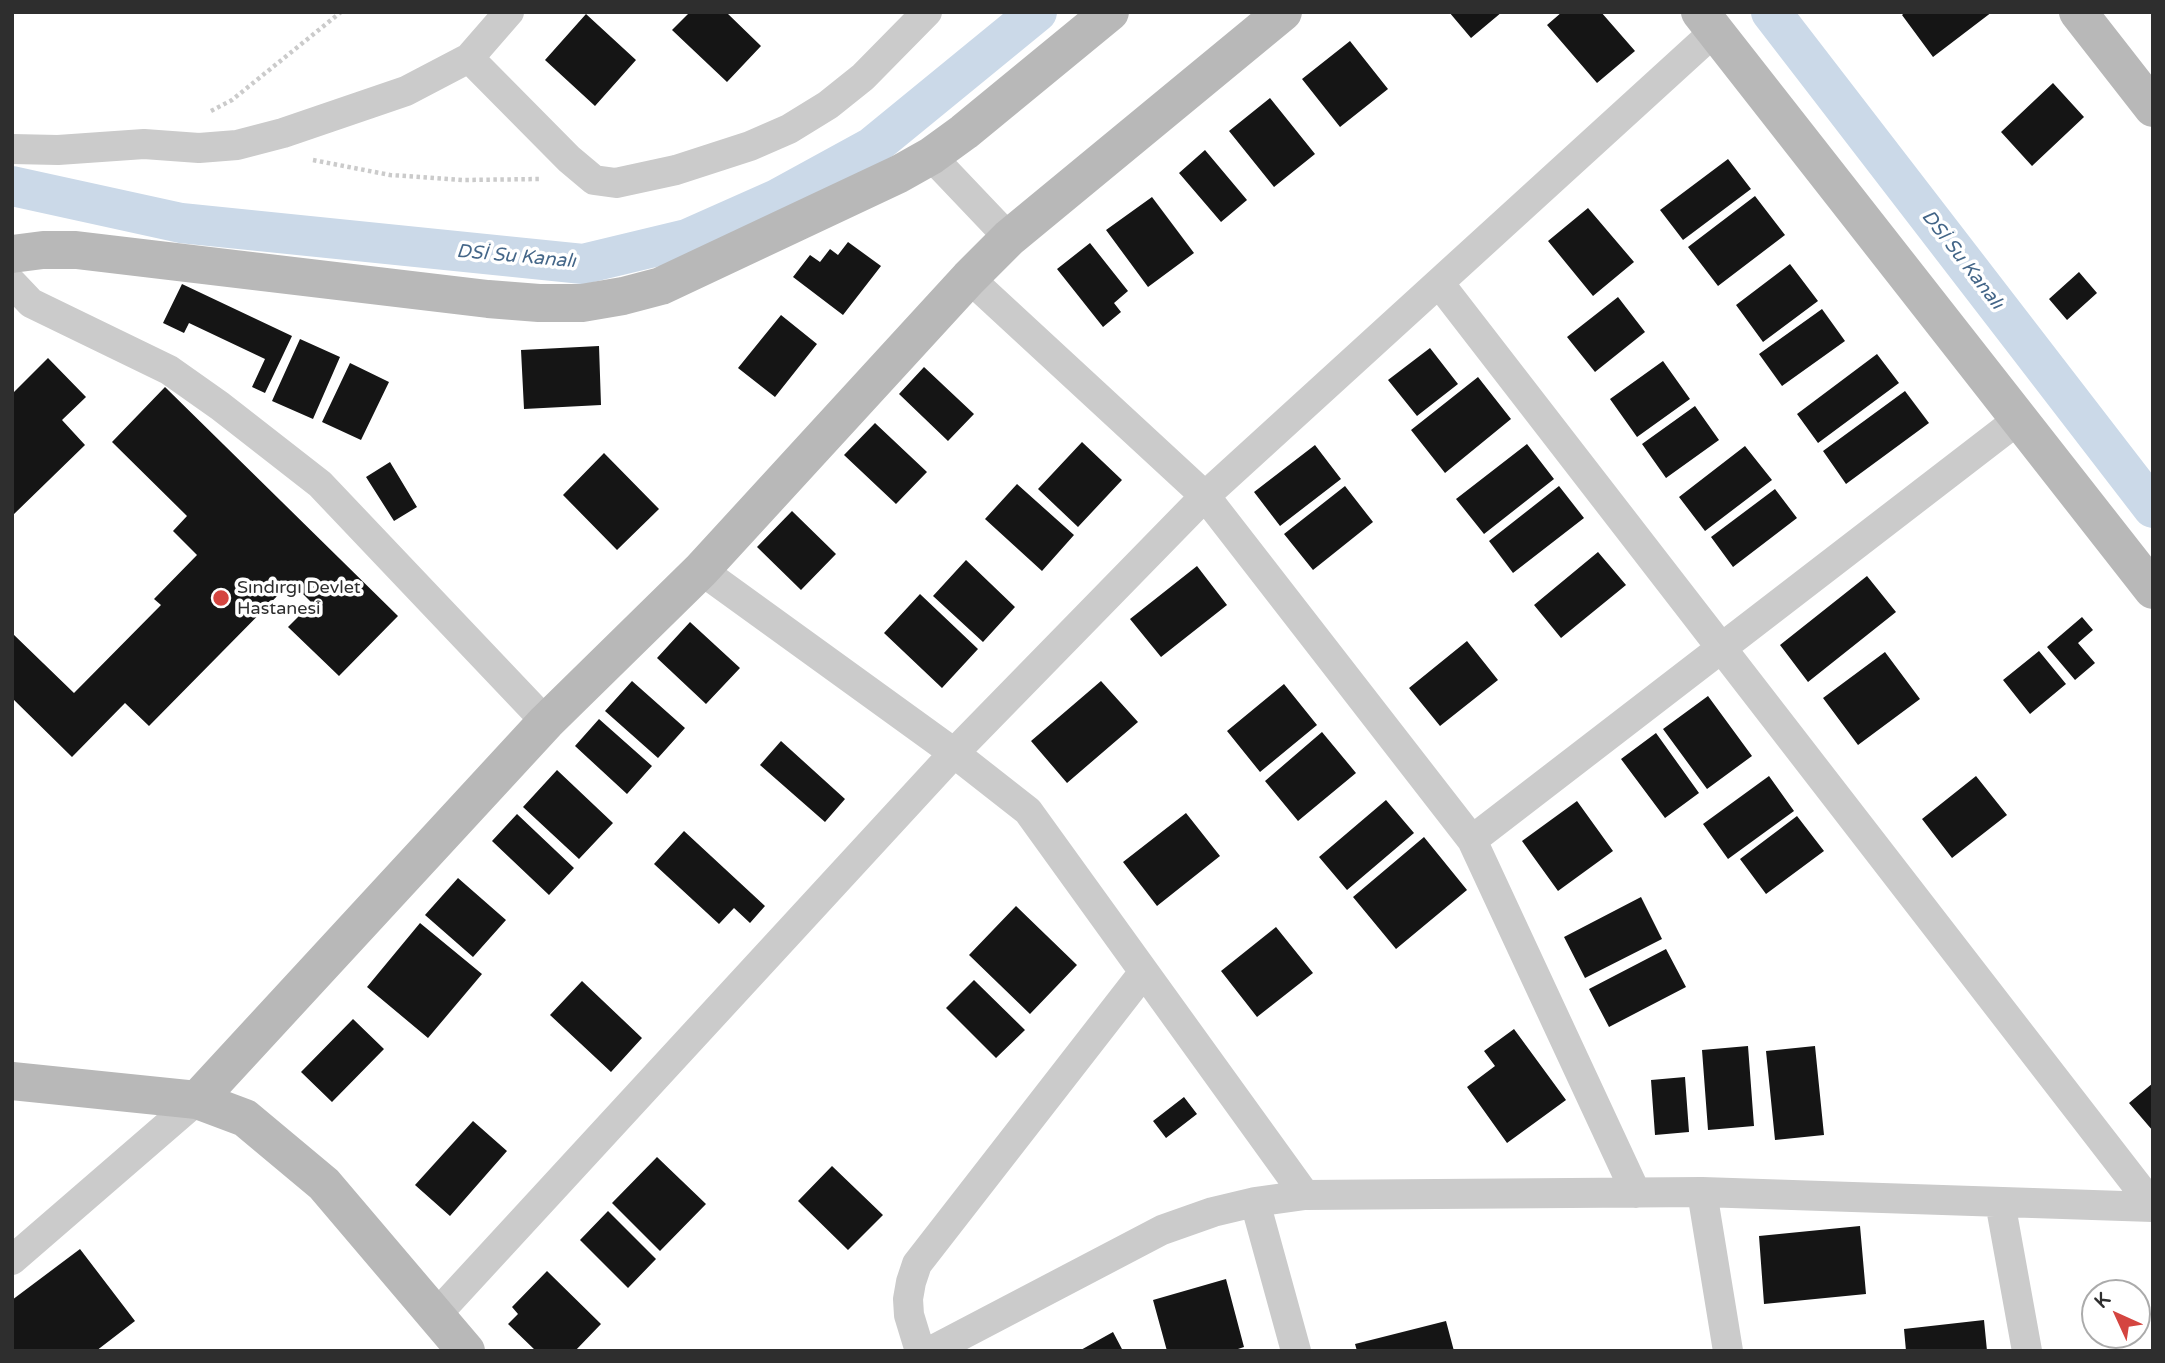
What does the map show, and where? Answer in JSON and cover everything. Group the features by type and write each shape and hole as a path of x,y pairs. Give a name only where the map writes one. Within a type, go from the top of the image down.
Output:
{"street":[{"path":"12,149 58,150 144,144 199,148 237,145 283,133 405,91 469,58 509,12"},
{"path":"469,58 569,159 594,180 616,183 676,170 750,146 789,129 828,105 863,77 927,12"},
{"path":"12,254 76,250 488,299 582,303 623,296 661,286 900,174 931,156 1110,12"},
{"path":"12,1260 197,1100 546,722 701,570 969,278 1009,238 1283,12"},
{"path":"2078,12 2153,108"},
{"path":"436,1315 954,754 1205,496 1439,283 1708,21 2153,590"},
{"path":"931,156 1009,238"},
{"path":"969,278 1205,496 1472,840 1636,1193"},
{"path":"12,283 31,303 170,370 320,484 546,722"},
{"path":"1439,283 2153,1206"},
{"path":"1472,840 2020,419"},
{"path":"701,570 1028,811 1305,1195"},
{"path":"920,1351 909,1315 908,1298 917,1264 1144,972"},
{"path":"12,1081 197,1100 245,1118 324,1184 466,1351"},
{"path":"931,1351 1162,1230 1213,1212 1255,1202 1305,1195 1702,1192 2153,1206"},
{"path":"1702,1192 1728,1351"},
{"path":"1255,1202 1296,1351"},
{"path":"2000,1202 2027,1351"}],"path":[{"path":"210,111 232,100 341,12"},
{"path":"300,157 390,175 463,180 594,180"}],"building":[{"path":"690,12 726,12 761,46 727,82 672,30"},
{"path":"1449,12 1502,12 1471,38"},
{"path":"1562,12 1601,12 1635,51 1597,83 1547,25"},
{"path":"1905,12 1992,12 1933,57 1902,15"},
{"path":"586,14 636,60 595,106 545,60"},
{"path":"1350,41 1388,89 1340,127 1302,79"},
{"path":"2053,83 2084,117 2032,166 2001,132"},
{"path":"1270,98 1315,154 1274,187 1229,131"},
{"path":"1205,150 1247,200 1221,222 1179,173"},
{"path":"1728,159 1751,189 1683,240 1660,210"},
{"path":"1755,196 1785,235 1718,286 1688,247"},
{"path":"1152,197 1194,253 1148,287 1106,230"},
{"path":"1588,208 1634,262 1593,296 1548,241"},
{"path":"848,242 881,266 843,315 793,277 810,255 820,262 830,249 838,255"},
{"path":"1090,243 1128,291 1114,303 1121,312 1103,327 1057,269"},
{"path":"1790,264 1818,301 1763,342 1736,305"},
{"path":"2079,272 2097,293 2067,320 2049,299"},
{"path":"182,284 292,336 265,393 252,387 265,359 189,323 184,333 163,323"},
{"path":"1618,297 1645,332 1595,372 1567,337"},
{"path":"1822,309 1845,341 1782,386 1759,354"},
{"path":"781,315 817,344 775,397 738,368"},
{"path":"300,339 340,357 313,419 272,401"},
{"path":"599,346 601,405 524,409 521,350"},
{"path":"1430,348 1458,384 1417,416 1388,380"},
{"path":"1877,354 1899,383 1818,443 1797,414"},
{"path":"48,358 86,397 62,420 85,445 12,516 12,394"},
{"path":"1663,361 1690,399 1637,437 1610,399"},
{"path":"350,363 389,382 361,440 322,422"},
{"path":"924,367 974,414 948,441 899,394"},
{"path":"1478,377 1511,419 1445,473 1411,430"},
{"path":"165,387 398,616 339,676 288,627 312,603 291,582 149,726 125,703 72,757 12,698 12,633 74,693 161,605 154,599 197,555 173,531 187,516 112,442"},
{"path":"1905,391 1929,423 1846,484 1823,451"},
{"path":"1695,406 1719,440 1666,478 1642,444"},
{"path":"875,423 927,472 896,504 844,455"},
{"path":"1082,442 1122,480 1078,527 1038,489"},
{"path":"1527,444 1554,479 1484,534 1456,499"},
{"path":"1315,445 1341,479 1280,526 1254,492"},
{"path":"1745,446 1772,480 1705,531 1679,497"},
{"path":"604,453 659,509 617,550 563,495"},
{"path":"390,462 417,507 394,521 366,477"},
{"path":"1017,484 1074,535 1042,571 985,519"},
{"path":"1345,486 1373,522 1313,570 1284,534"},
{"path":"1559,486 1584,518 1513,573 1489,541"},
{"path":"1775,489 1797,518 1733,567 1711,537"},
{"path":"792,511 836,554 801,590 757,547"},
{"path":"1598,552 1626,585 1561,638 1534,605"},
{"path":"966,560 1015,607 983,642 933,596"},
{"path":"1197,566 1227,605 1161,657 1130,619"},
{"path":"1867,576 1896,612 1808,682 1780,645"},
{"path":"920,594 978,649 942,688 884,633"},
{"path":"2082,617 2093,630 2078,643 2095,663 2075,680 2047,647"},
{"path":"690,622 740,668 706,704 657,658"},
{"path":"1467,641 1498,680 1440,726 1409,688"},
{"path":"2039,651 2066,684 2030,714 2003,680"},
{"path":"1885,652 1920,699 1858,745 1823,698"},
{"path":"632,681 685,728 658,758 605,711"},
{"path":"1101,681 1138,722 1067,783 1031,741"},
{"path":"1284,684 1317,725 1260,772 1227,731"},
{"path":"1708,696 1752,756 1707,789 1663,729"},
{"path":"599,719 652,766 627,794 575,746"},
{"path":"1322,732 1356,773 1298,821 1265,781"},
{"path":"1656,733 1699,793 1665,818 1621,759"},
{"path":"781,741 845,799 825,822 760,765"},
{"path":"557,770 613,823 579,859 523,807"},
{"path":"1769,776 1794,811 1728,859 1703,824"},
{"path":"1976,776 2007,815 1952,858 1922,819"},
{"path":"1386,800 1414,833 1347,890 1319,857"},
{"path":"1577,801 1613,851 1558,891 1522,841"},
{"path":"1186,813 1220,856 1157,906 1123,862"},
{"path":"517,814 574,868 549,895 492,841"},
{"path":"1797,816 1824,851 1766,894 1740,859"},
{"path":"684,831 765,906 750,923 734,908 719,924 654,864"},
{"path":"1424,837 1467,890 1396,949 1353,897"},
{"path":"458,878 506,920 473,957 425,915"},
{"path":"1641,897 1662,939 1585,978 1564,937"},
{"path":"1016,906 1077,965 1030,1014 969,955"},
{"path":"420,923 482,974 428,1038 367,987"},
{"path":"1276,927 1313,973 1257,1017 1221,971"},
{"path":"1666,949 1686,987 1609,1027 1589,989"},
{"path":"974,980 1025,1030 996,1058 946,1008"},
{"path":"582,981 642,1038 611,1072 550,1015"},
{"path":"353,1019 384,1049 332,1102 301,1072"},
{"path":"1514,1029 1566,1100 1507,1143 1467,1087 1495,1066 1484,1051"},
{"path":"1748,1046 1754,1126 1708,1130 1702,1050"},
{"path":"1815,1046 1824,1135 1775,1140 1766,1051"},
{"path":"1685,1077 1689,1132 1655,1135 1651,1080"},
{"path":"2153,1083 2153,1131 2129,1103"},
{"path":"1184,1097 1197,1114 1166,1138 1153,1121"},
{"path":"473,1121 507,1151 450,1216 415,1185"},
{"path":"657,1157 706,1204 660,1251 612,1203"},
{"path":"832,1166 883,1215 848,1250 798,1201"},
{"path":"608,1211 656,1259 628,1288 580,1240"},
{"path":"1860,1226 1866,1294 1764,1304 1759,1236"},
{"path":"80,1249 135,1321 96,1351 12,1351 12,1300"},
{"path":"547,1271 601,1324 575,1351 536,1351 508,1324 518,1314 512,1307"},
{"path":"1226,1279 1244,1347 1232,1351 1167,1351 1153,1300"},
{"path":"1984,1320 1987,1351 1906,1351 1904,1329"},
{"path":"1446,1321 1454,1351 1357,1351 1355,1344"},
{"path":"1113,1332 1123,1351 1079,1351"}],"waterway":[{"name":"DSİ Su Kanalı","path":"12,186 181,223 583,264 687,239 777,199 872,147 1037,12"},
{"name":"DSİ Su Kanalı","path":"1771,12 2153,508"}],"place":[{"name":"Sındırgı Devlet Hastanesi","path":"221,598"}]}
